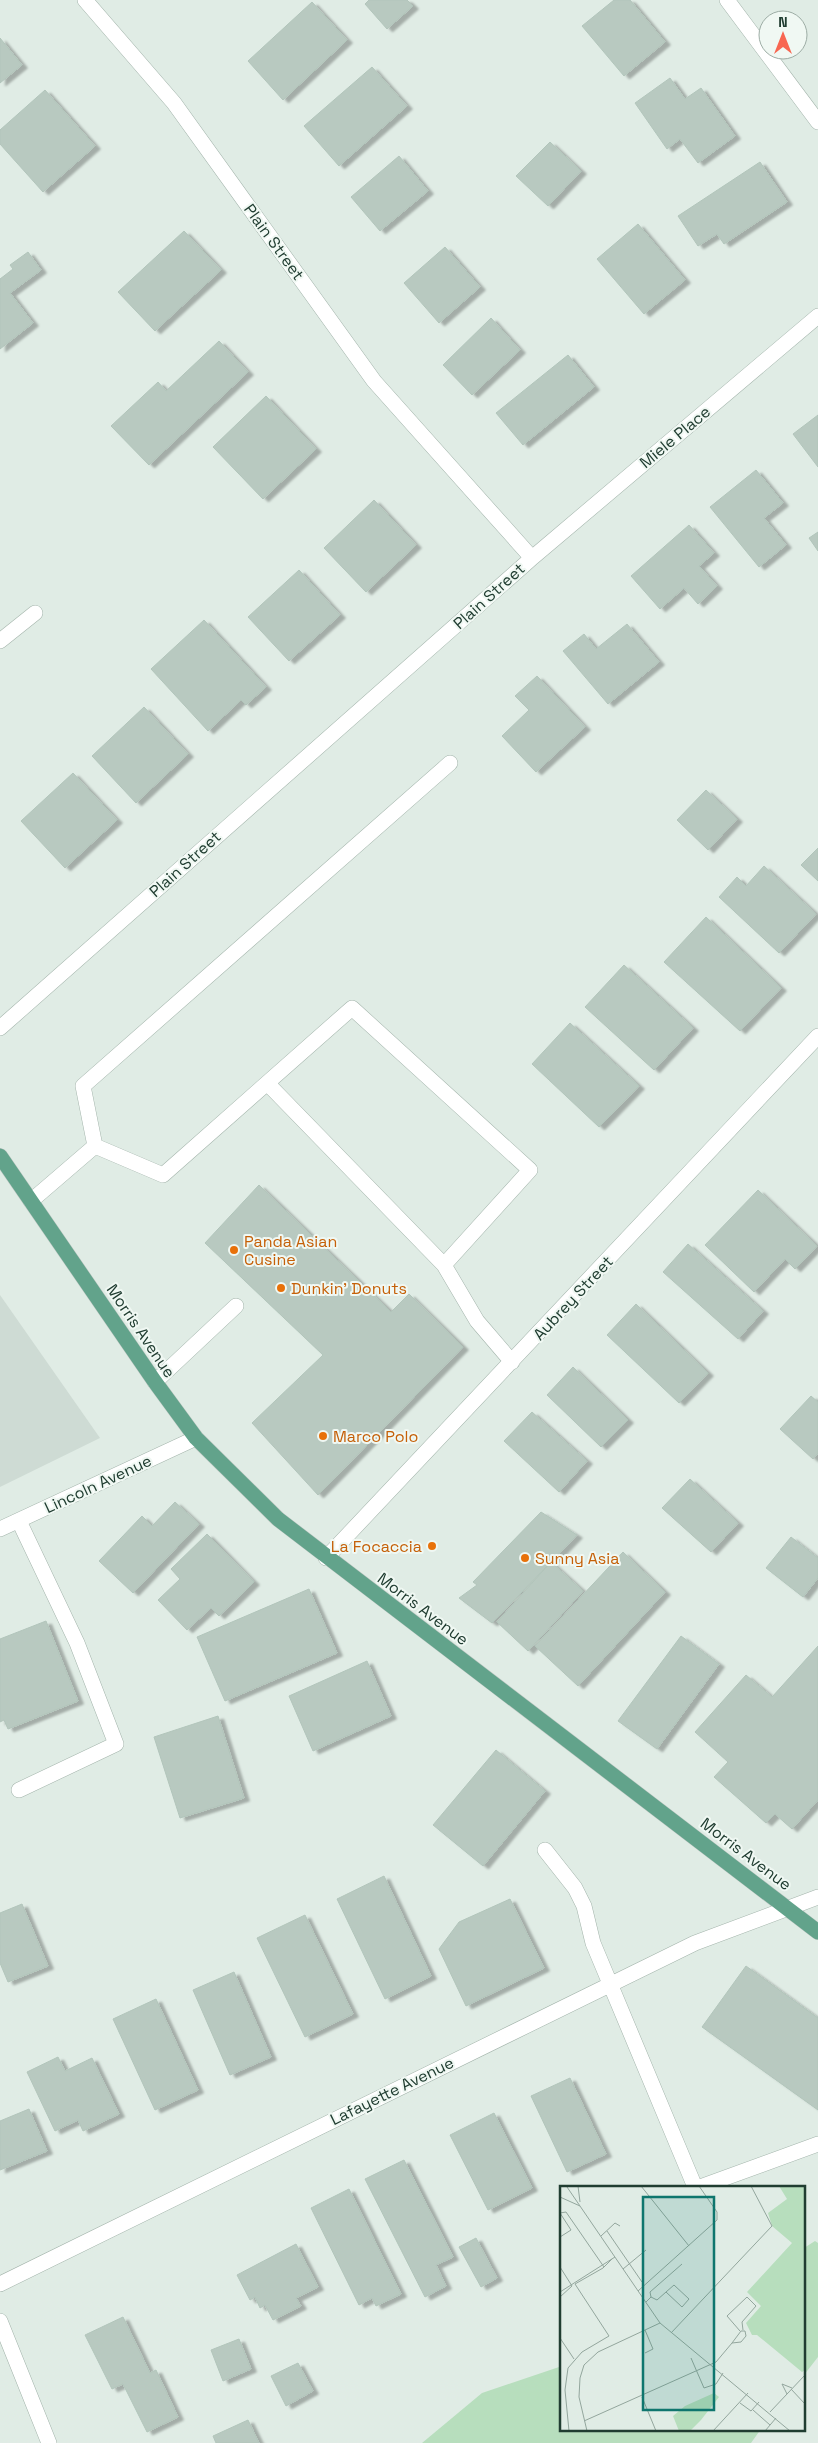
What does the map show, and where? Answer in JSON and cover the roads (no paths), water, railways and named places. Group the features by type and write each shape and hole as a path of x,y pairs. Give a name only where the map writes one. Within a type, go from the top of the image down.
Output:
{"main road":[{"name":"Morris Avenue","path":"0,1156 155,1382 196,1438 278,1519 326,1558 818,1932"}],"street":[{"name":"Plain Street","path":"0,1028 532,558 374,381 174,103 85,0"},
{"path":"727,0 818,122"},
{"name":"Miele Place","path":"532,558 818,316"},
{"path":"0,641 35,613"},
{"path":"95,1146 83,1086 450,763"},
{"path":"95,1146 163,1175 352,1008 530,1170 444,1265"},
{"name":"Aubrey Street","path":"326,1558 818,1036"},
{"path":"267,1083 444,1265 478,1321 512,1362"},
{"path":"31,1201 95,1146"},
{"path":"155,1382 236,1306"},
{"name":"Lincoln Avenue","path":"0,1530 196,1438"},
{"path":"18,1790 116,1744 77,1643 19,1521"},
{"path":"545,1850 575,1888 584,1906 593,1943 696,2186"},
{"name":"Lafayette Avenue","path":"0,2284 695,1942 818,1897"},
{"path":"703,2186 818,2144"},
{"path":"0,2321 49,2443"}],"place":[{"name":"Panda Asian Cusine","path":"234,1250"},
{"name":"Dunkin' Donuts","path":"281,1288"},
{"name":"Marco Polo","path":"323,1436"},
{"name":"La Focaccia","path":"432,1546"},
{"name":"Sunny Asia","path":"525,1558"}]}
